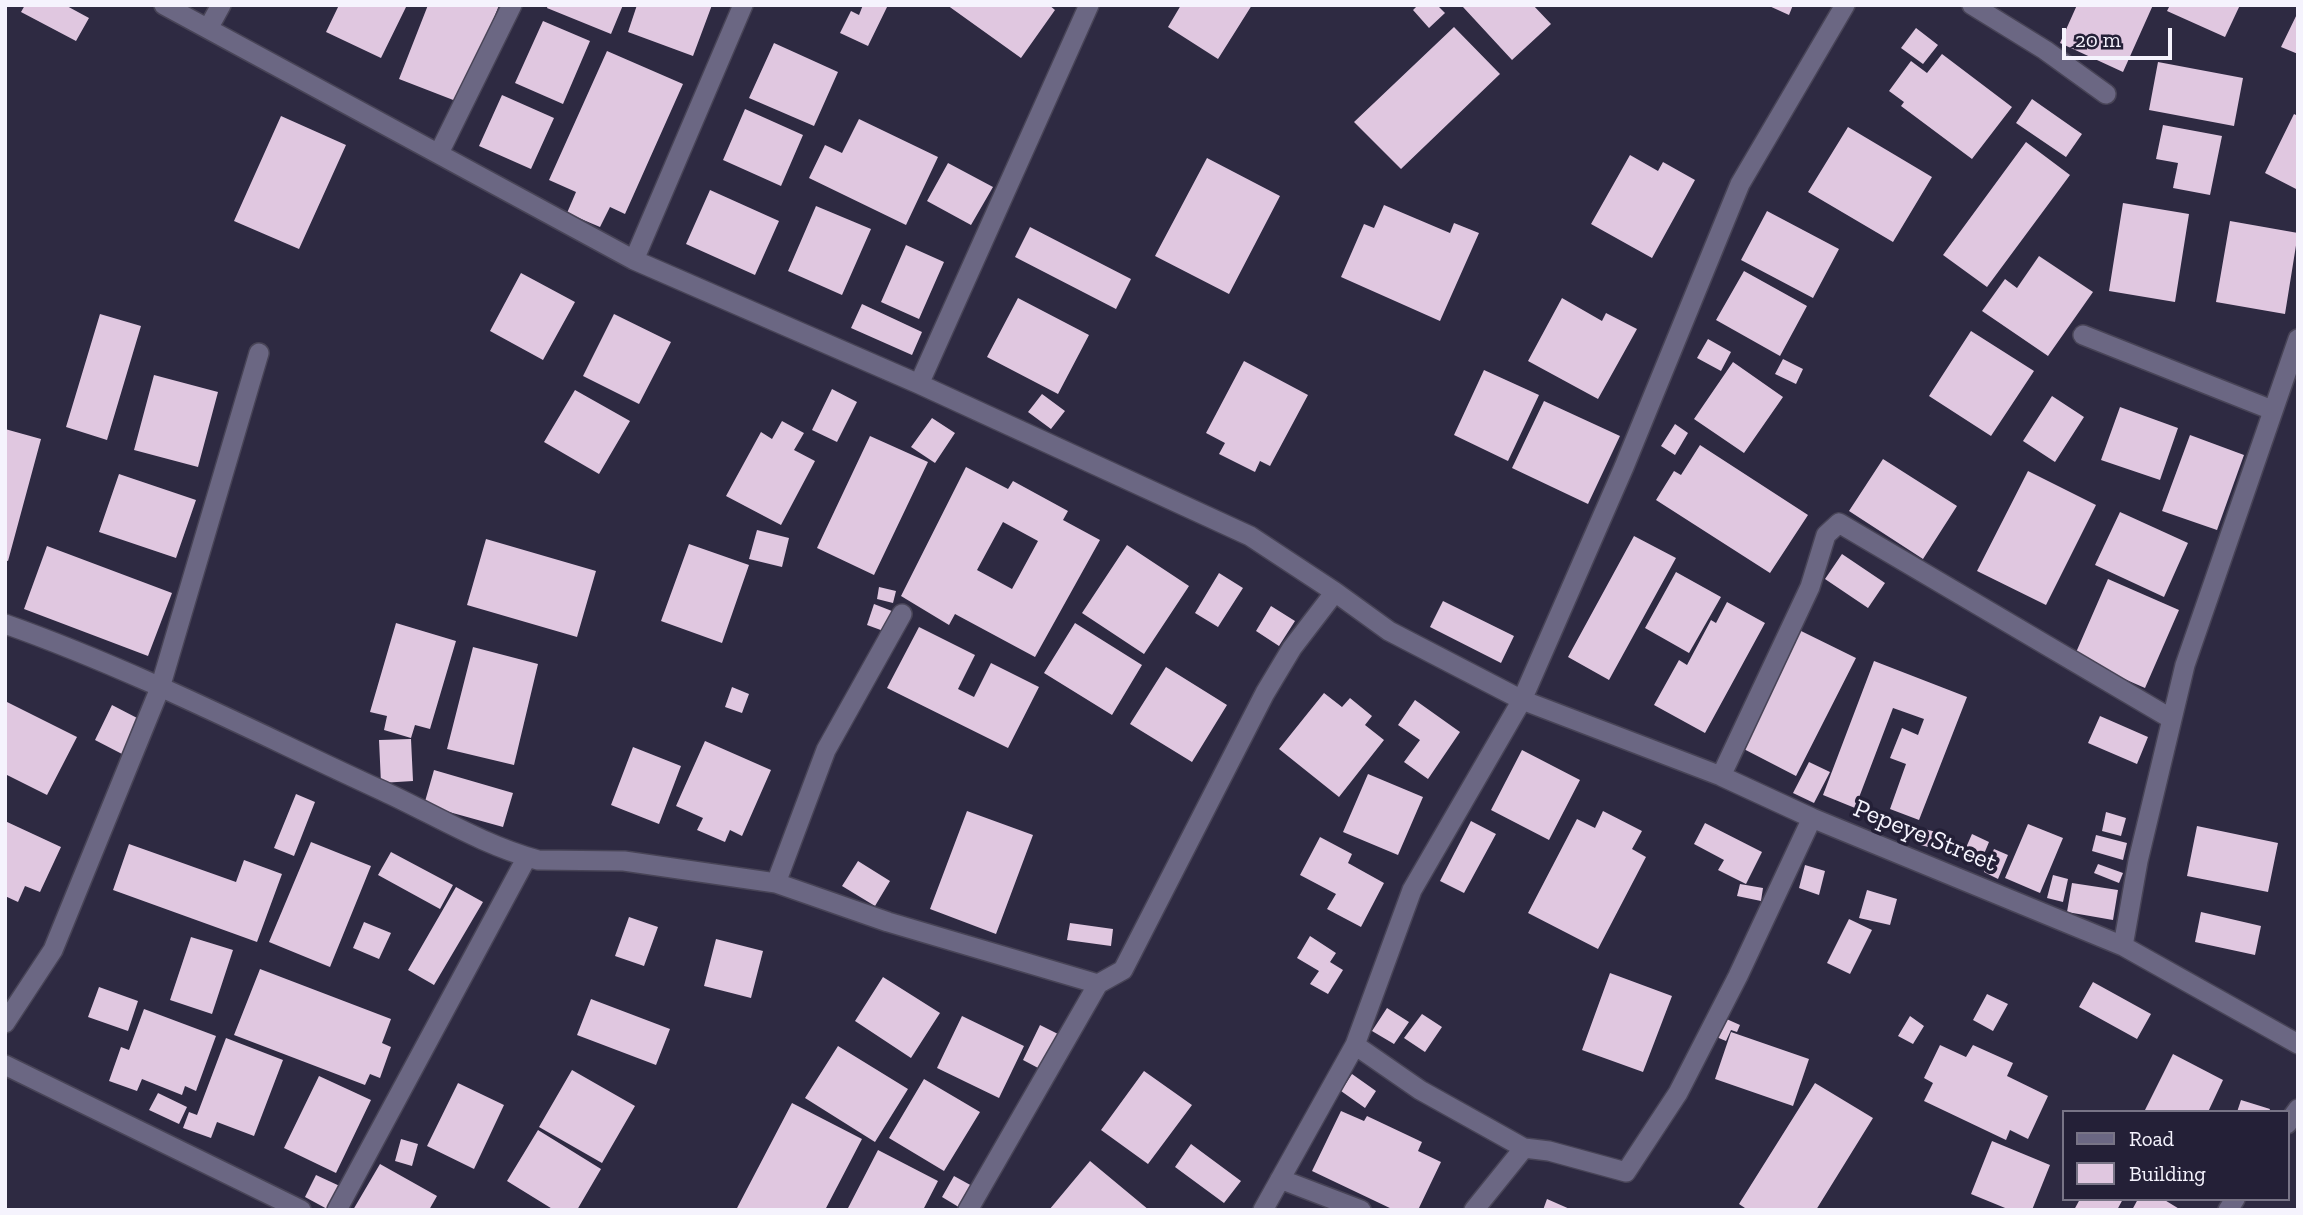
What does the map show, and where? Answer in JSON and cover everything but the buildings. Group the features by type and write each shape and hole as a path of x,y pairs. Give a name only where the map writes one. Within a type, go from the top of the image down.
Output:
{"street":[{"name":"Pepeye Street","path":"164,5 209,27 439,153 499,189 634,260 919,384 1250,536 1390,631 1522,700 1721,776 1812,818 2123,946 2298,1044"},
{"path":"209,27 221,5"},
{"path":"439,153 513,5"},
{"path":"634,260 743,5"},
{"path":"919,384 1088,5"},
{"path":"1263,1210 1355,1045 1412,890 1522,700 1624,467 1740,184 1844,5"},
{"path":"1972,5 2045,50 2106,94"},
{"path":"2083,335 2273,410"},
{"path":"2123,946 2138,861 2170,718 2298,339"},
{"path":"5,1024 53,950 160,688 258,353"},
{"path":"1721,776 1810,587 1826,534 1839,523 2170,718"},
{"path":"968,1210 1098,984 1123,970 1265,693 1292,648 1335,592"},
{"path":"776,883 826,750 902,614"},
{"path":"5,624 160,688 431,813 482,841 527,857 624,862 776,883 888,922 1098,984"},
{"path":"1355,1045 1420,1090 1524,1148 1549,1150 1626,1172 1678,1093 1738,976 1812,818"},
{"path":"337,1210 527,857"},
{"path":"5,1065 301,1210"},
{"path":"1474,1210 1524,1148"},
{"path":"1280,1179 1361,1210"}]}
